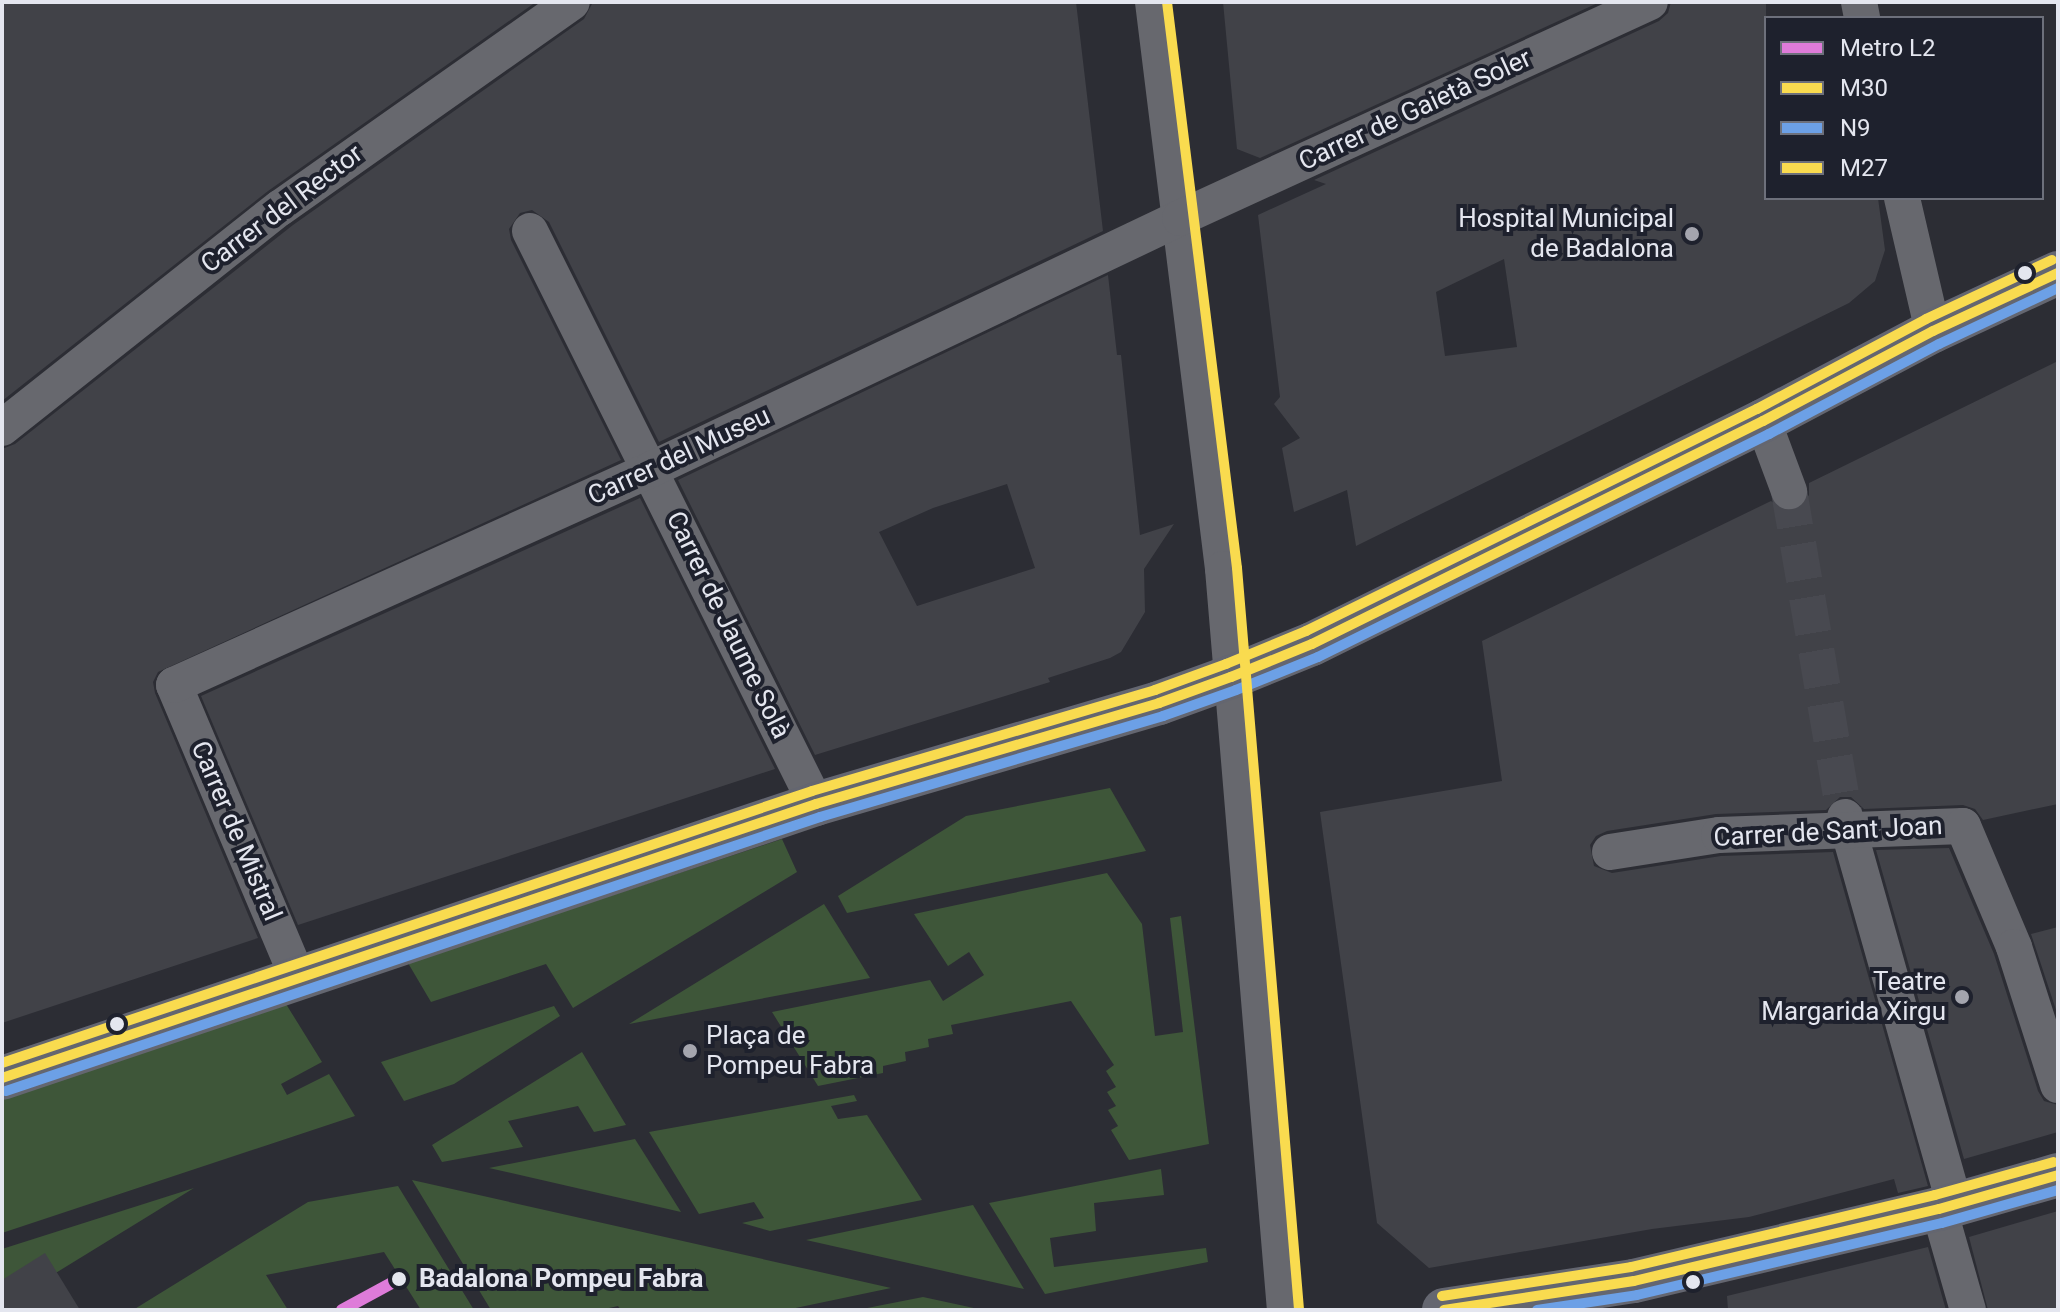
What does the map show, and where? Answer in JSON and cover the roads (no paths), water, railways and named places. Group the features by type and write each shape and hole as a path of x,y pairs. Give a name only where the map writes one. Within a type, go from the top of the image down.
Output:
{"main road":[{"path":"2,1078 297,976 816,804 1159,703 1231,677 1312,644 1763,421 1933,331 2058,273"},
{"path":"1444,1310 1570,1301 1634,1281 1947,1207 2058,1175"}],"street":[{"name":"Carrer del Rector","path":"2,428 280,208 572,2"},
{"path":"1153,2 1223,569 1285,1310"},
{"name":"Carrer de Gaietà Soler","path":"1180,218 1650,2"},
{"path":"1902,200 1933,331"},
{"name":"Carrer del Museu","path":"174,685 652,469 1180,218"},
{"name":"Carrer de Jaume Solà","path":"530,231 652,469 816,804"},
{"path":"1763,421 1789,491"},
{"name":"Carrer de Mistral","path":"174,685 297,976"},
{"path":"1846,823 1947,1207 1968,1310"},
{"name":"Carrer de Sant Joan","path":"1610,852 1719,835 1846,823 1963,826 2014,947 2058,1085"}],"tunnel":[{"path":"1789,491 1845,817"}],"metro line":[{"name":"L2","path":"342,1310 399,1279"}],"place":[{"name":"Hospital Municipal de Badalona","path":"1692,234"},
{"name":"Teatre Margarida Xirgu","path":"1962,997"},
{"name":"Plaça de Pompeu Fabra","path":"690,1051"},
{"name":"Badalona Pompeu Fabra","path":"399,1279"}]}
